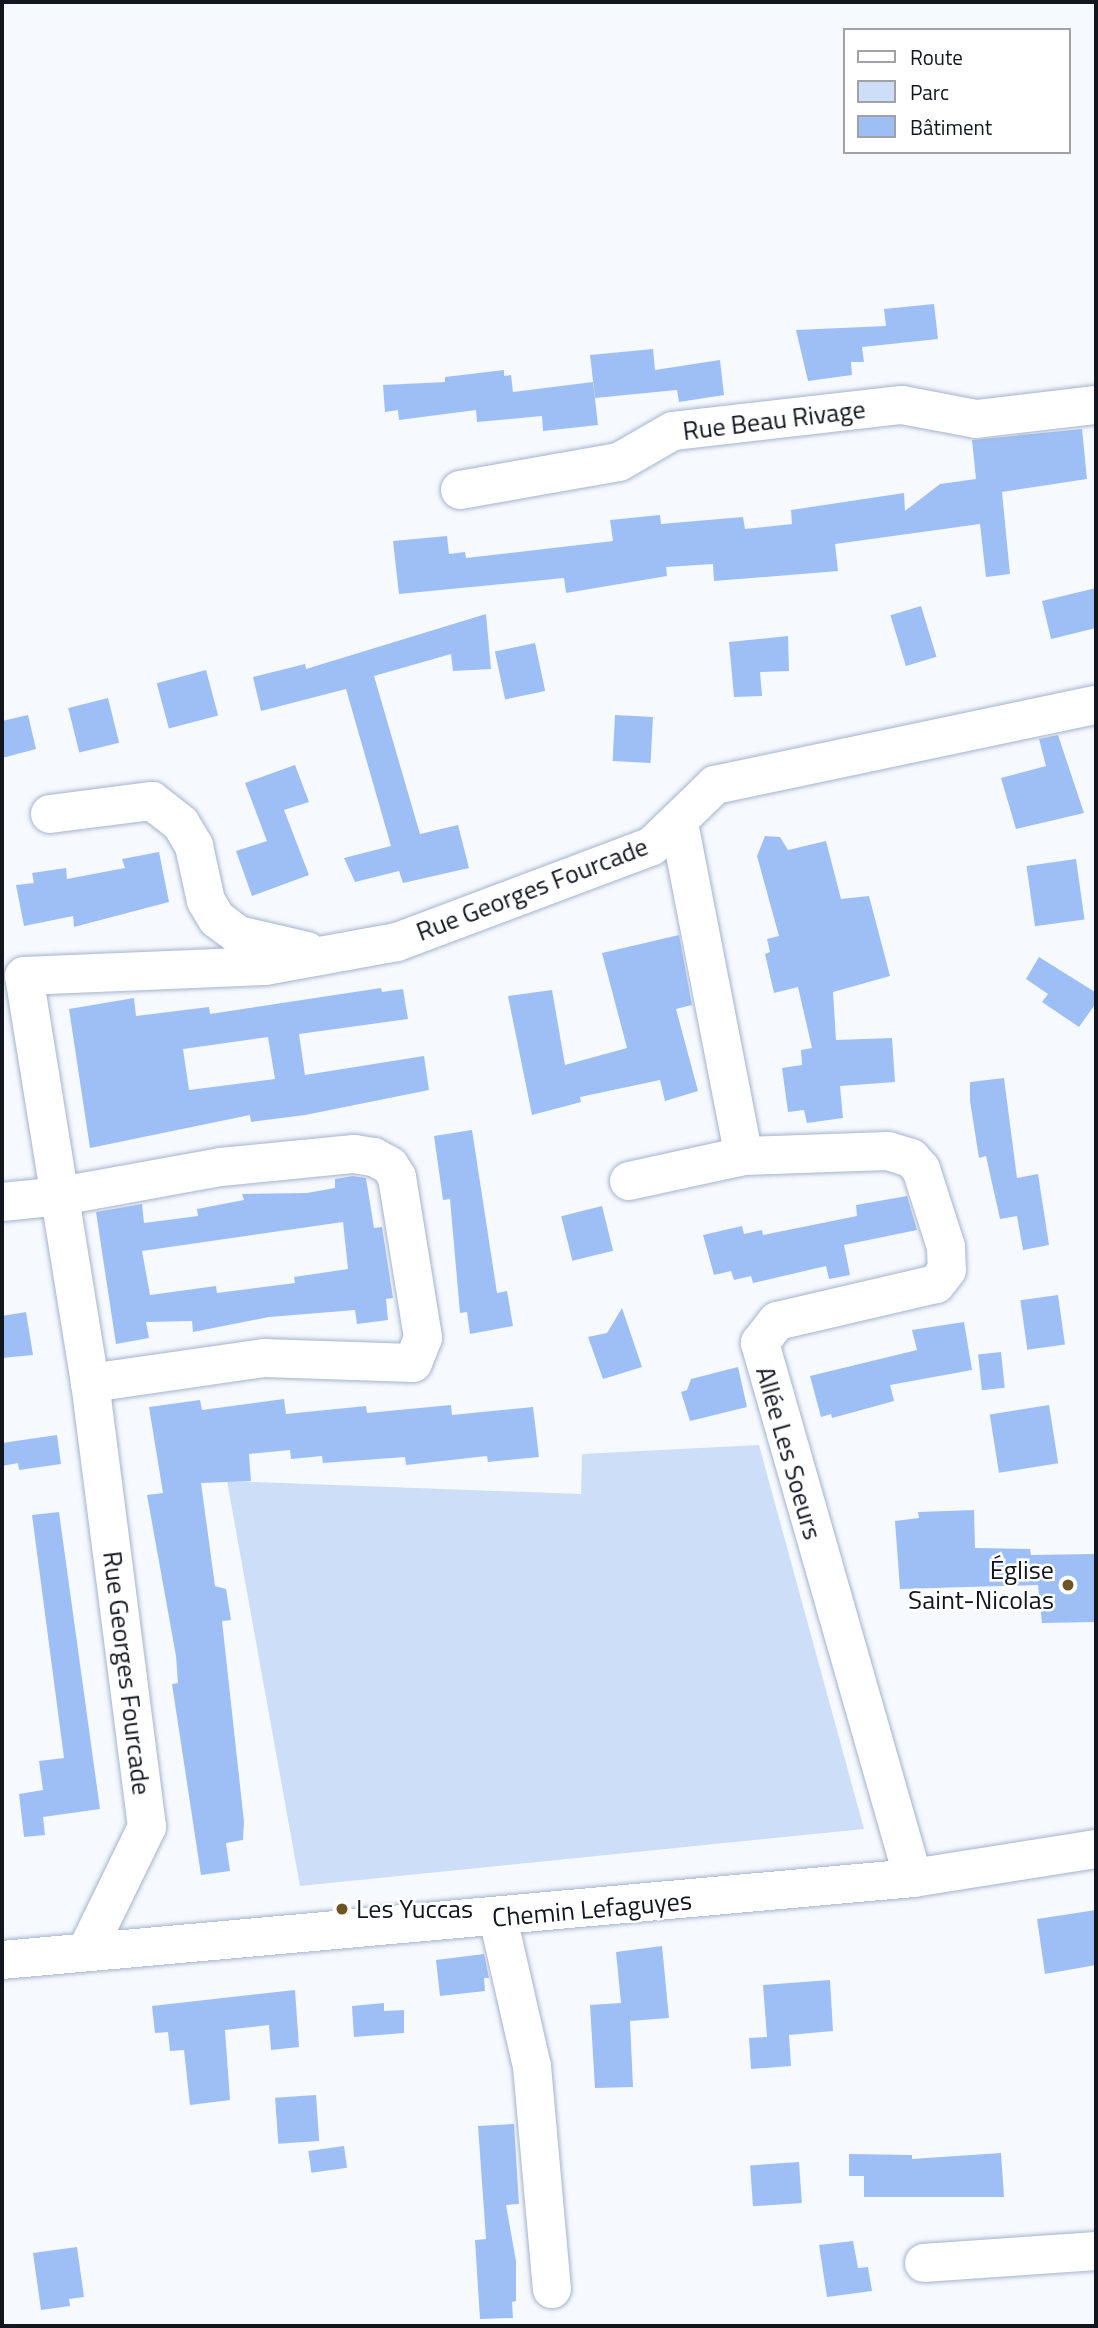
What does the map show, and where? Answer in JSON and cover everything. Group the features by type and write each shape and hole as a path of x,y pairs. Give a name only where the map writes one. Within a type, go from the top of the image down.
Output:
{"street":[{"name":"Rue Beau Rivage","path":"460,490 620,463 673,431 902,405 976,419 1096,405"},
{"name":"Rue Georges Fourcade","path":"88,1950 147,1827 90,1383 61,1196 13,977 265,966 397,942 652,846 679,822 691,804 715,785 1096,705"},
{"path":"50,814 152,801 180,824 194,846 205,901 217,919 238,935 323,955"},
{"path":"679,822 744,1156"},
{"name":"Allée Les Soeurs","path":"629,1181 744,1156 888,1152 911,1158 921,1169 946,1247 947,1270 936,1284 777,1321 760,1343 913,1878"},
{"path":"2,1202 61,1196 221,1167 354,1154 374,1157 390,1166 397,1177 423,1338 413,1363 264,1358 90,1383"},
{"name":"Chemin Lefaguyes","path":"2,1960 88,1950 498,1918 913,1878 1096,1849"},
{"path":"498,1918 532,2066 552,2289"},
{"path":"924,2263 1096,2250"}],"green space":[{"path":"759,1445 864,1829 300,1886 227,1481 581,1494 582,1454"}],"building":[{"path":"934,304 938,339 862,347 864,362 851,362 852,375 808,381 796,330 886,326 884,309"},
{"path":"653,349 655,370 720,360 724,395 679,402 677,390 595,398 590,355"},
{"path":"504,370 504,376 511,375 513,392 593,382 598,425 543,431 542,416 477,422 476,410 399,420 398,410 385,412 383,385 445,382 445,377"},
{"path":"1082,429 1087,479 1002,492 1010,574 986,577 980,524 835,544 838,571 714,581 713,564 666,567 667,576 566,593 564,578 399,594 393,541 447,536 449,554 465,552 466,558 613,541 610,520 660,515 661,524 743,517 745,529 792,524 791,510 904,493 905,511 940,484 976,479 972,440"},
{"path":"1096,588 1096,628 1051,639 1042,601"},
{"path":"921,606 936,657 906,666 890,615"},
{"path":"486,614 491,669 453,671 451,654 374,676 420,834 458,825 469,868 403,883 399,871 355,882 344,858 391,846 346,689 261,711 253,677 305,664 306,669"},
{"path":"788,636 789,671 760,672 762,696 734,697 729,642"},
{"path":"535,643 545,691 505,699 495,652"},
{"path":"206,670 218,715 169,729 157,683"},
{"path":"108,698 119,743 79,753 68,708"},
{"path":"28,715 36,749 2,758 2,721"},
{"path":"615,715 653,717 651,763 613,761"},
{"path":"1058,735 1084,813 1016,829 1001,778 1046,766 1039,739"},
{"path":"295,765 309,802 284,810 309,875 252,896 236,851 267,841 245,783"},
{"path":"765,836 780,837 788,850 826,841 841,899 869,896 890,976 833,992 836,1040 892,1038 895,1082 840,1086 843,1118 807,1123 804,1110 788,1112 782,1068 802,1065 801,1050 812,1048 798,987 774,993 765,954 770,952 767,939 779,936 757,856"},
{"path":"159,852 169,902 74,927 73,916 24,926 16,885 34,883 32,873 66,868 67,879 125,868 122,859"},
{"path":"1076,859 1084,919 1035,926 1026,866"},
{"path":"679,935 692,1005 676,1009 698,1091 665,1101 660,1080 580,1097 581,1102 532,1115 508,996 552,990 565,1065 627,1048 602,953"},
{"path":"1039,957 1095,992 1096,1003 1079,1027 1042,1002 1048,994 1026,979"},
{"path":"381,988 382,992 403,989 408,1019 299,1034 305,1075 424,1056 429,1090 305,1115 251,1122 250,1115 90,1148 69,1009 134,998 136,1016 209,1007 210,1014","holes":["268,1037 275,1079 189,1090 183,1049"]},
{"path":"1004,1078 1017,1178 1038,1174 1049,1245 1023,1250 1017,1216 1000,1219 986,1156 979,1158 970,1101 970,1082"},
{"path":"472,1130 497,1293 507,1291 513,1326 470,1334 467,1312 460,1313 450,1199 443,1200 434,1136"},
{"path":"353,1176 366,1178 374,1228 382,1227 393,1298 386,1299 388,1320 357,1324 355,1310 269,1317 193,1332 192,1321 146,1322 149,1338 116,1344 96,1212 142,1204 144,1223 198,1216 197,1209 244,1200 242,1194 307,1193 335,1188 335,1179","holes":["343,1222 348,1269 294,1277 295,1283 217,1293 216,1286 150,1295 142,1251"]},
{"path":"907,1196 917,1230 844,1245 850,1275 829,1279 826,1266 753,1283 751,1276 734,1280 731,1271 714,1275 703,1235 742,1226 744,1234 762,1230 763,1235 857,1216 856,1205"},
{"path":"602,1206 613,1251 572,1261 561,1216"},
{"path":"1058,1295 1065,1345 1027,1350 1020,1300"},
{"path":"622,1308 642,1367 603,1379 588,1337 607,1333"},
{"path":"26,1312 33,1355 2,1358 2,1316"},
{"path":"964,1322 972,1370 890,1385 894,1401 832,1418 831,1414 821,1417 810,1376 917,1350 912,1330"},
{"path":"1001,1352 1005,1388 982,1390 978,1354"},
{"path":"738,1367 747,1407 690,1421 681,1392 687,1390 691,1379"},
{"path":"284,1399 286,1414 366,1406 367,1413 451,1405 452,1415 533,1407 539,1457 488,1462 487,1456 406,1465 405,1457 323,1463 322,1456 291,1459 290,1450 249,1454 251,1481 201,1483 215,1586 226,1589 231,1620 222,1621 244,1822 243,1840 226,1843 230,1871 201,1875 172,1684 178,1683 176,1656 147,1495 163,1493 149,1407 200,1400 202,1410"},
{"path":"1049,1405 1058,1463 999,1473 990,1414"},
{"path":"57,1435 61,1464 19,1470 18,1463 2,1466 2,1443"},
{"path":"974,1510 975,1548 1030,1549 1031,1555 1096,1554 1096,1622 1042,1623 1038,1585 900,1589 895,1521 919,1518 918,1512"},
{"path":"59,1512 100,1809 43,1817 45,1835 24,1837 19,1794 43,1790 39,1761 64,1758 32,1515"},
{"path":"1096,1910 1096,1965 1045,1974 1037,1919"},
{"path":"662,1946 669,2018 630,2021 633,2087 595,2088 590,2005 621,2003 616,1952"},
{"path":"484,1954 489,1978 484,1978 485,1991 440,1996 436,1960"},
{"path":"830,1980 833,2031 789,2035 791,2066 751,2069 749,2038 767,2037 763,1985"},
{"path":"295,1990 299,2047 271,2050 269,2025 225,2030 230,2100 190,2105 184,2050 170,2051 168,2032 155,2033 152,2006"},
{"path":"384,2003 384,2011 404,2010 404,2033 354,2037 352,2006"},
{"path":"316,2095 319,2141 278,2144 275,2098"},
{"path":"514,2124 519,2204 506,2205 516,2261 516,2301 512,2302 513,2318 480,2319 475,2240 486,2239 478,2126"},
{"path":"344,2146 347,2168 311,2173 308,2151"},
{"path":"1001,2153 1004,2197 864,2197 864,2176 849,2176 849,2154 912,2155 912,2159"},
{"path":"799,2162 802,2203 753,2206 750,2165"},
{"path":"853,2241 858,2268 868,2267 872,2291 827,2297 819,2245"},
{"path":"77,2247 84,2297 69,2299 70,2306 41,2310 33,2253"}],"place":[{"name":"Église Saint-Nicolas","path":"1068,1585"},
{"name":"Les Yuccas","path":"342,1909"}]}
